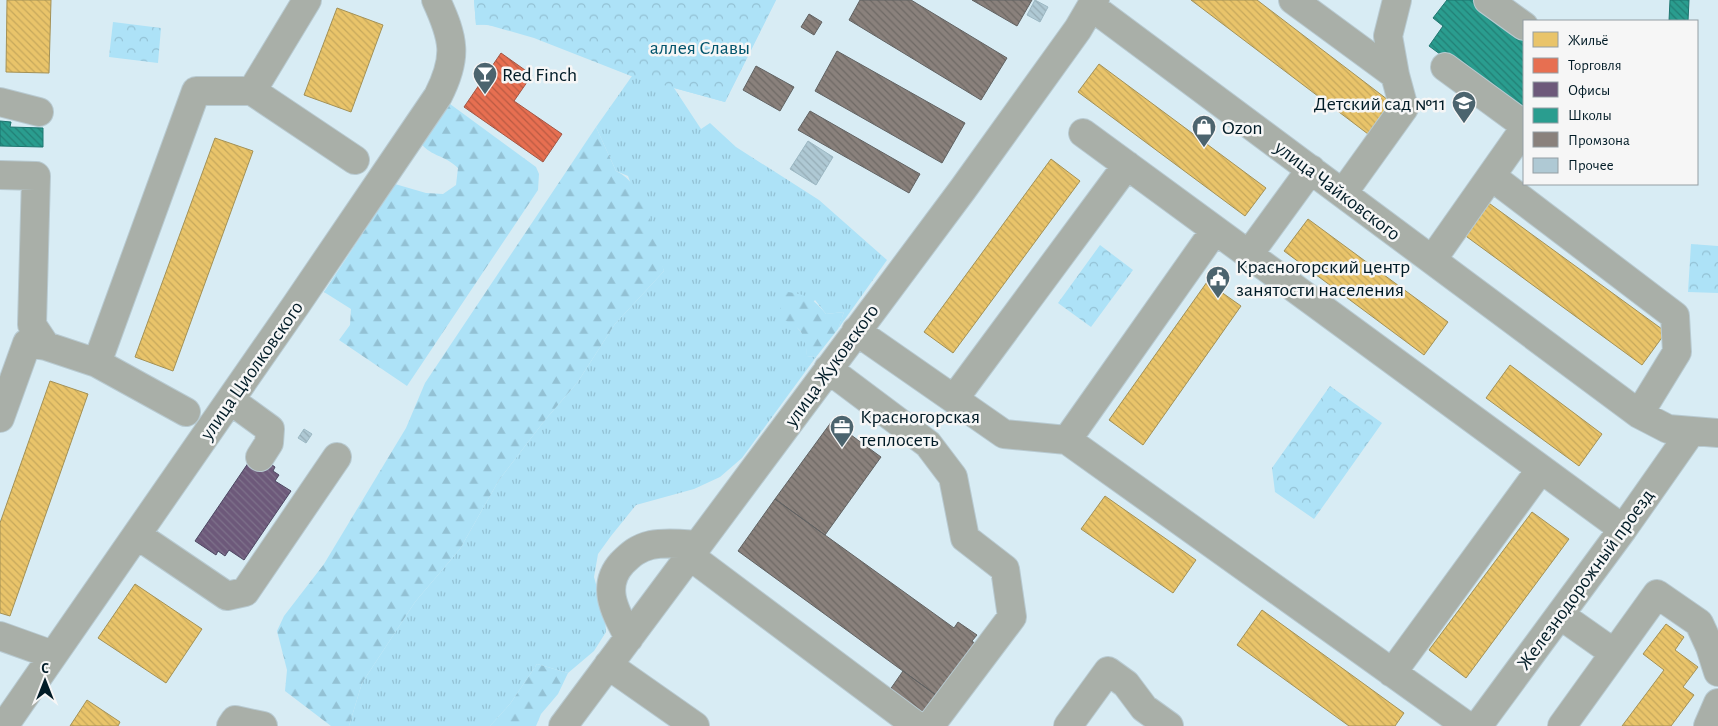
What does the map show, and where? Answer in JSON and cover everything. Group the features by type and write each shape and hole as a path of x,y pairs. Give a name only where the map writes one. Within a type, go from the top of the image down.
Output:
{"street":[{"path":"252,91 306,0"},
{"name":"улица Циолковского","path":"4,726 438,96 450,73 452,49 449,26 436,0"},
{"path":"1293,0 1395,75"},
{"path":"1342,193 1404,108 1395,75 1388,36 1396,0"},
{"path":"1488,0 1523,25"},
{"name":"улица Чайковского","path":"1093,3 1342,193 1639,414 1668,429 1691,432 1718,432"},
{"name":"улица Жуковского","path":"562,726 969,181 1078,29 1093,3"},
{"path":"1445,67 1523,126"},
{"path":"97,363 196,92 252,91 355,160"},
{"path":"0,102 39,112"},
{"path":"1432,260 1523,128"},
{"path":"1083,133 1624,529"},
{"path":"954,399 1127,165"},
{"path":"1249,254 1311,169"},
{"path":"0,175 36,176 32,325 46,346"},
{"path":"1491,176 1675,316 1677,352 1639,414"},
{"path":"1067,440 1214,230"},
{"path":"856,331 1004,434 1067,440 1392,672 1481,724"},
{"path":"0,418 27,343 46,346 97,363 186,412"},
{"path":"828,369 928,444 953,477 965,538 1005,569 1012,617 930,726"},
{"path":"230,400 270,429 269,443 260,457"},
{"name":"Железнодорожный проезд","path":"1481,724 1624,529 1691,432"},
{"path":"137,535 227,596 246,592 337,457"},
{"path":"1392,672 1541,469"},
{"path":"629,638 615,611 610,589 614,572 633,551 651,545 694,551 917,726"},
{"path":"1562,726 1657,594 1699,623 1710,646 1718,672"},
{"path":"1560,615 1614,653"},
{"path":"0,636 53,655"},
{"path":"608,665 695,726"},
{"path":"1068,726 1108,671 1126,684 1144,708 1169,726"},
{"path":"1708,726 1718,702"},
{"path":"231,726 235,720 263,726"}],"green space":[{"path":"474,0 776,0 725,102 674,88 701,129 710,123 736,147 819,200 887,260 838,329 844,312 826,314 815,300 795,325 806,338 807,356 816,357 742,458 720,477 694,489 636,505 611,536 598,554 594,577 605,617 606,632 594,651 568,673 537,664 510,704 490,726 349,726 362,683 415,602 460,549 499,480 545,420 577,383 615,324 664,271 628,176 616,171 596,127 632,76 532,36 492,26 476,25"},
{"name":"аллея Славы","path":"474,0 776,0 725,102 631,76 534,38 485,24 476,25"},
{"path":"113,22 161,28 158,63 109,57"},
{"path":"450,104 536,167 539,174 538,190 407,386 339,340 350,325 351,309 324,292 395,184 426,193 443,194 456,185 458,168 420,143"},
{"path":"596,127 616,171 636,189 643,201 649,215 664,271 615,324 577,383 545,420 499,480 460,549 415,602 362,683 349,726 331,726 285,691 287,670 277,631 284,616 324,564 406,428 425,383"},
{"path":"1691,244 1718,246 1718,293 1688,292"},
{"path":"1100,245 1133,270 1091,327 1058,303"},
{"path":"782,292 796,293 807,297 826,314 844,312 838,329 816,357 807,356 801,332 793,324 779,318"},
{"path":"1330,386 1382,423 1314,519 1275,492 1272,468"},
{"path":"537,664 568,673 558,694 541,714 536,726 490,726 510,704"}],"building: Жильё":[{"path":"7,0 51,0 49,73 6,72"},
{"path":"1191,0 1257,0 1392,103 1368,134"},
{"path":"337,8 383,25 351,112 304,95"},
{"path":"1099,64 1266,188 1245,216 1078,92"},
{"path":"215,138 253,151 173,371 135,357"},
{"path":"1051,159 1080,181 953,353 924,332"},
{"path":"1486,201 1666,332 1642,365 1463,234"},
{"path":"1308,219 1448,322 1424,355 1284,251"},
{"path":"1207,282 1241,306 1143,445 1109,420"},
{"path":"1510,365 1602,434 1579,466 1486,398"},
{"path":"50,381 88,394 10,616 0,613 0,523"},
{"path":"1105,496 1196,560 1173,593 1081,529"},
{"path":"1532,512 1569,539 1466,678 1429,650"},
{"path":"135,584 202,629 166,683 98,638"},
{"path":"1262,610 1404,713 1395,726 1349,726 1237,645"},
{"path":"1666,624 1684,637 1675,650 1698,667 1683,687 1694,695 1671,726 1622,726 1664,670 1643,654"},
{"path":"87,700 120,722 118,726 70,726"}],"building: Торговля":[{"path":"501,53 532,75 514,101 562,134 543,162 464,107"}],"building: Офисы":[{"path":"255,453 275,467 273,471 279,475 275,481 291,491 244,560 229,550 225,556 218,551 216,555 195,541"}],"building: Школы":[{"path":"1447,0 1473,0 1523,36 1523,115 1429,46 1443,26 1433,18"},
{"path":"1670,0 1689,0 1688,20 1669,20"},
{"path":"0,121 11,122 10,127 43,128 43,147 0,146"}],"building: Промзона":[{"path":"860,0 911,0 1007,58 981,100 849,20"},
{"path":"972,0 1032,0 1017,26"},
{"path":"809,14 822,22 814,35 801,27"},
{"path":"837,51 965,123 942,163 815,91"},
{"path":"756,66 794,87 780,111 743,90"},
{"path":"810,111 920,174 909,193 798,130"},
{"path":"832,421 881,457 825,535 775,499"},
{"path":"775,499 954,628 958,622 977,635 972,641 978,646 940,698 738,551"},
{"path":"903,671 940,698 923,721 887,694"}],"building: Прочее":[{"path":"1035,0 1048,7 1040,22 1027,15"},
{"path":"808,141 833,157 816,185 790,169"},
{"path":"304,429 312,434 306,443 298,438"}],"place":[{"name":"Red Finch","path":"485,95"},
{"name":"Детский сад №11","path":"1464,124"},
{"name":"Ozon","path":"1204,148"},
{"name":"Красногорский центр занятости населения","path":"1218,299"},
{"name":"Красногорская теплосеть","path":"842,448"}]}
